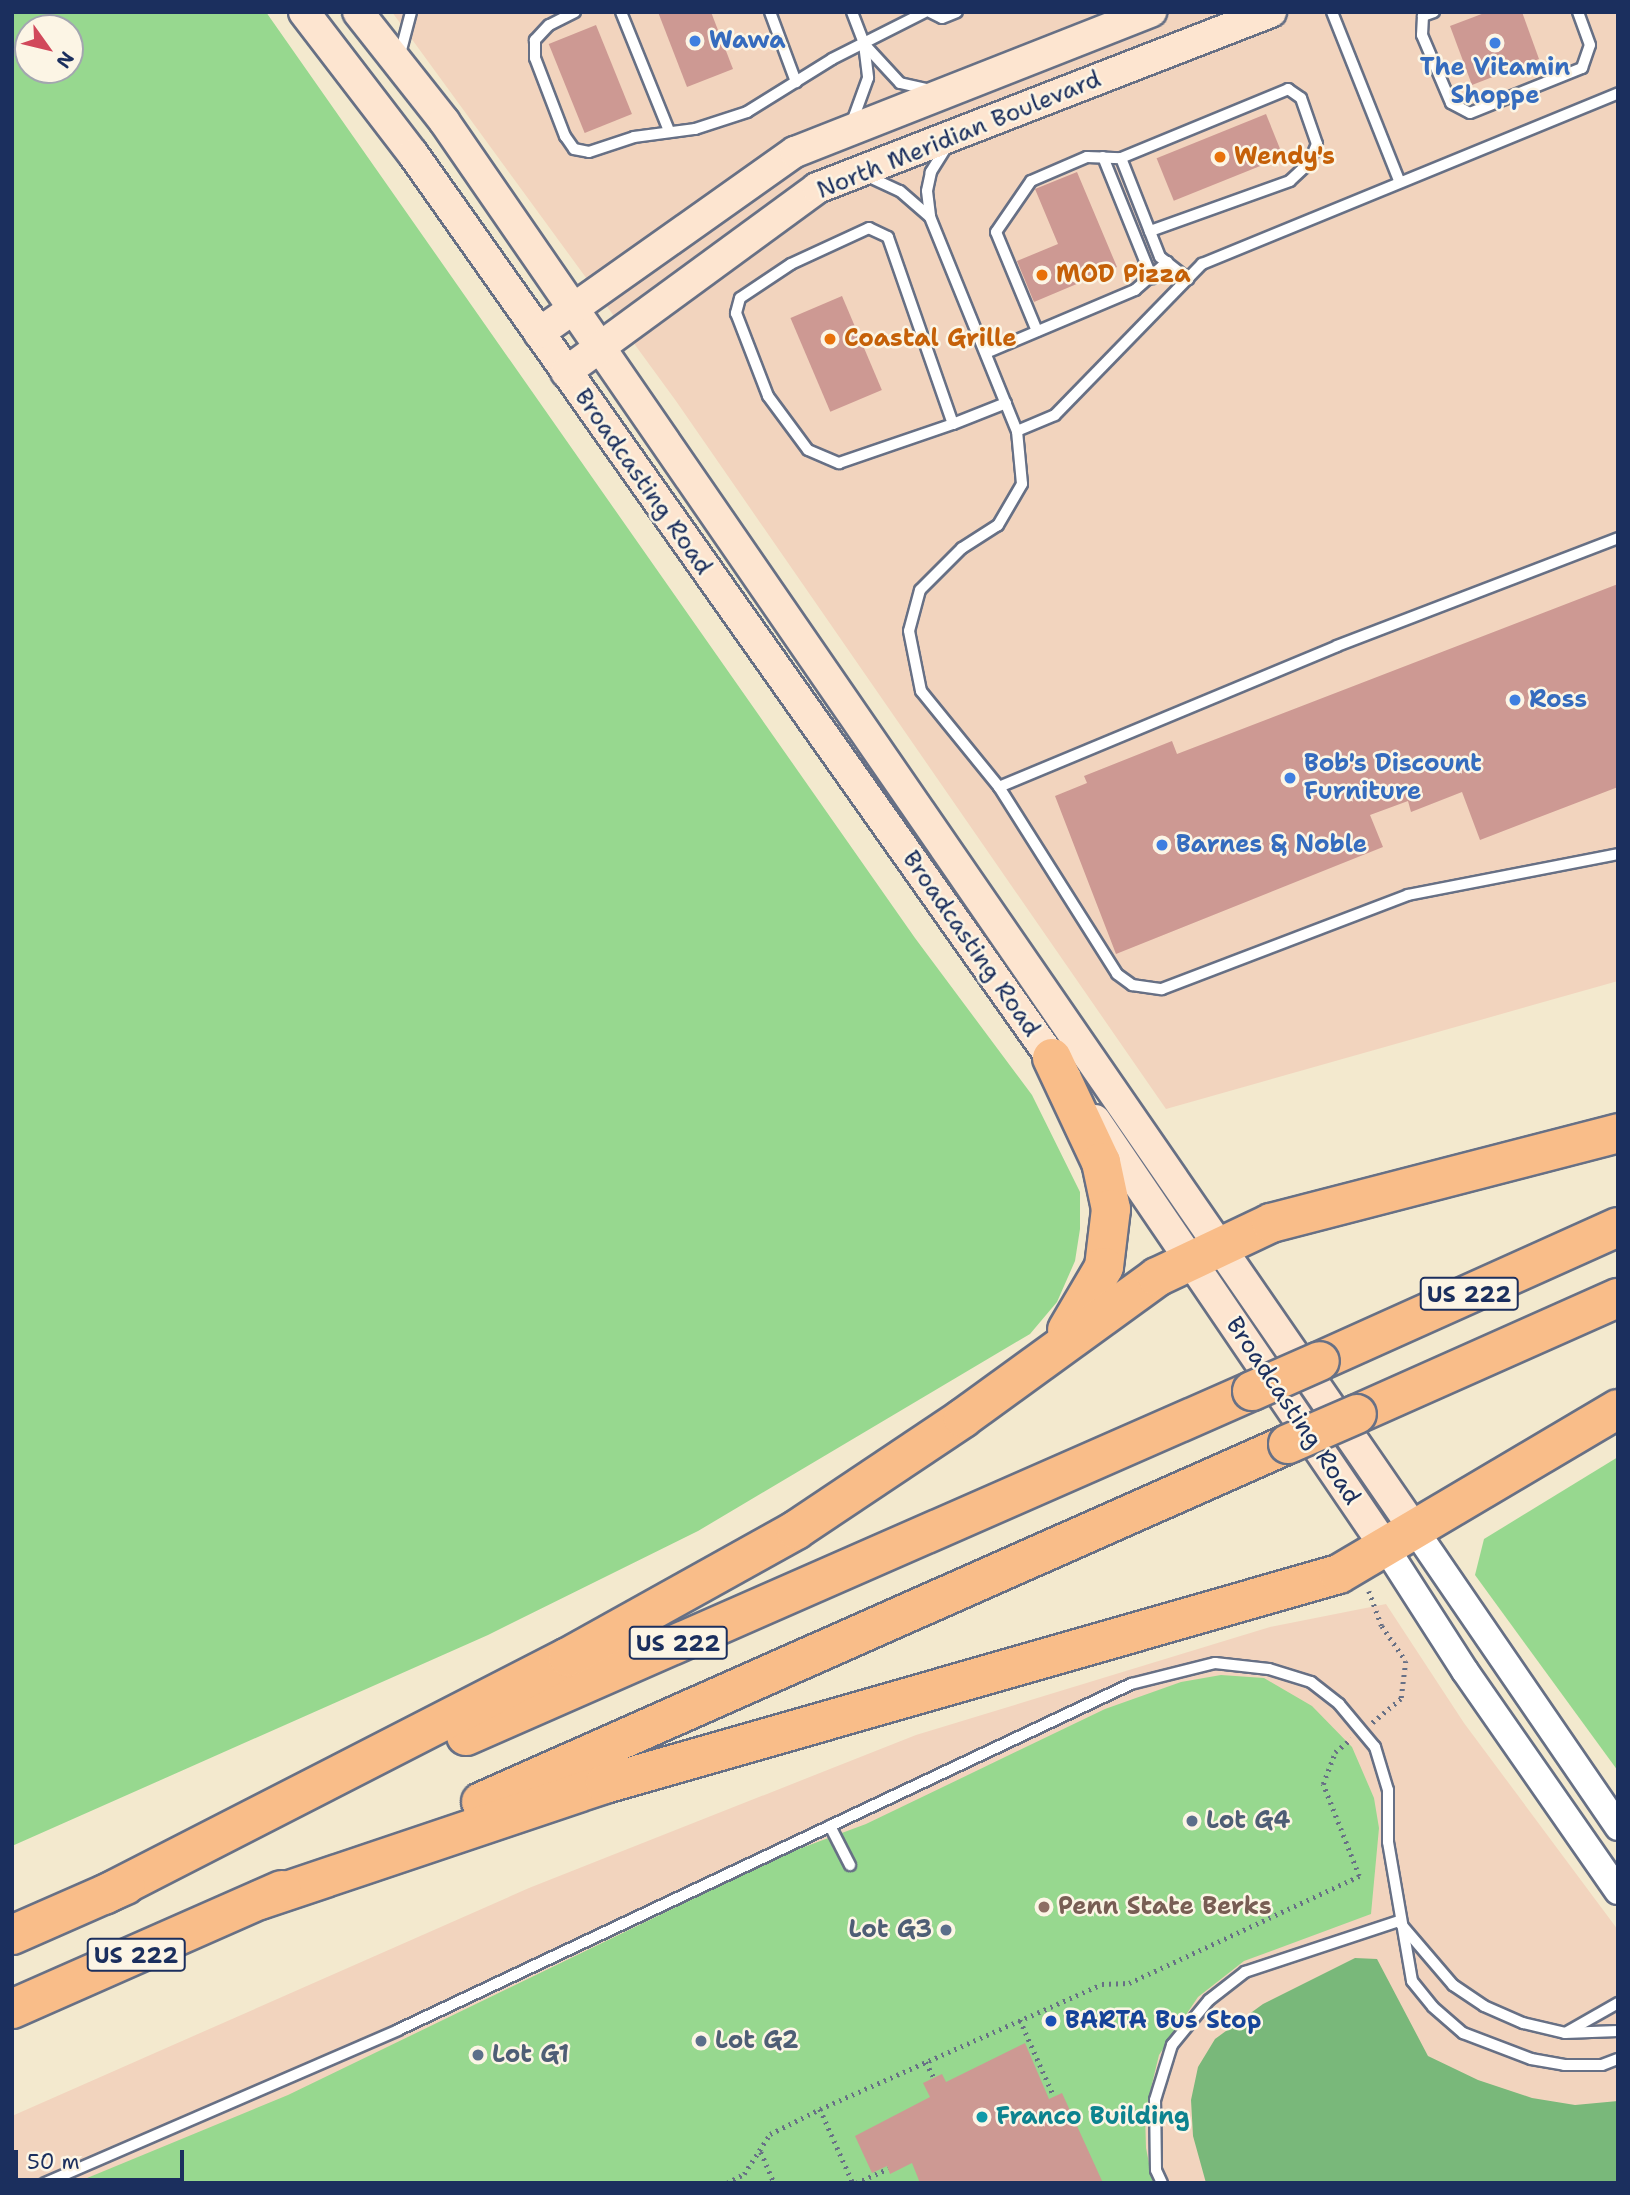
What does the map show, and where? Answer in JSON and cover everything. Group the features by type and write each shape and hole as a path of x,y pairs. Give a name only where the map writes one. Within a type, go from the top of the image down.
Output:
{"highway":[{"path":"1041,1360 1097,1284 1111,1226 1110,1188 1101,1162 1052,1058"},
{"path":"104,1895 568,1657 796,1530 1157,1277 1271,1223 1618,1133"},
{"name":"US 222","path":"12,1935 1252,1391 1618,1227"},
{"name":"US 222","path":"12,2009 1618,1298"},
{"path":"260,1900 605,1784 1268,1595 1387,1547 1618,1409"}],"main road":[{"name":"Broadcasting Road","path":"304,12 413,154 1052,1058 1205,1253"},
{"name":"Broadcasting Road","path":"358,12 406,73 601,348 1205,1253 1387,1547"},
{"name":"North Meridian Boulevard","path":"539,333 795,152 1151,12"},
{"name":"North Meridian Boulevard","path":"566,372 783,210 817,188 1271,12"}],"street":[{"name":"Broadcasting Road","path":"1387,1547 1618,1827"},
{"name":"Broadcasting Road","path":"1387,1547 1465,1671 1618,1891"}],"lane":[{"path":"406,73 400,54 411,12"},
{"path":"575,12 549,26 535,40 535,58 574,149 589,152 669,131 695,129 747,112 796,82 925,12"},
{"path":"621,12 669,131"},
{"path":"770,12 796,82"},
{"path":"836,136 851,124 865,95 864,44 852,12"},
{"path":"930,12 942,18 957,12"},
{"path":"1332,12 1399,180"},
{"path":"1434,12 1423,16 1422,35 1451,103 1469,113 1582,68 1590,45 1578,12"},
{"path":"864,44 900,83 925,91 963,86"},
{"path":"1037,331 996,232 1031,181 1087,157 1121,158 1288,89 1301,98 1317,144 1309,163 1290,181 1150,231"},
{"path":"1017,431 1055,415 1202,264 1399,180 1618,93"},
{"path":"955,135 931,172 927,191 930,216 1017,431 1022,484 998,525 962,548 920,590 909,631 921,691 999,787 1102,956 1132,985 1150,990 1408,895 1618,854"},
{"path":"1103,157 1152,278"},
{"path":"1121,158 1150,231 1167,262 1188,279"},
{"path":"858,173 900,191 930,216"},
{"path":"953,424 888,237 869,228 791,264 740,298 736,313 768,396 808,450 839,463 953,424 1006,403"},
{"path":"986,353 1135,290 1152,278 1167,262"},
{"path":"999,787 1338,646 1618,538"},
{"path":"46,2183 398,2030 1131,1684 1215,1663 1269,1669 1311,1682 1362,1730 1375,1747 1388,1790 1388,1842 1399,1921 1412,1981 1433,2007 1463,2033 1531,2059 1564,2065 1602,2065 1618,2060"},
{"path":"830,1826 850,1865"},
{"path":"1399,1921 1453,1985 1474,1999 1523,2023 1565,2034 1618,2031"},
{"path":"1162,2183 1156,2170 1154,2100 1172,2045 1209,2000 1245,1972 1399,1921"},
{"path":"1565,2034 1618,2003"}],"path":[{"path":"727,2183 744,2174 770,2134 820,2109 1102,1984 1129,1983 1359,1876 1322,1784 1335,1752 1401,1699 1406,1661 1382,1626 1387,1547"},
{"path":"1020,2020 1053,2094"},
{"path":"926,2062 934,2078"},
{"path":"820,2109 855,2183 888,2169"},
{"path":"761,2151 774,2183"}],"shaded area":[{"path":"392,12 1618,12 1618,981 1166,1109 676,401"},
{"name":"Penn State Berks","path":"1386,1604 1464,1723 1618,1930 1618,2183 12,2183 12,2116 529,1888 916,1735 1270,1627"}],"green space":[{"path":"12,12 266,12 915,938 1032,1095 1080,1192 1080,1229 1075,1261 1057,1302 1030,1334 698,1531 488,1635 12,1846"},
{"path":"1618,1457 1618,1771 1475,1575 1484,1539"},
{"path":"1221,1675 1264,1678 1312,1706 1352,1747 1374,1798 1379,1828 1371,1914 1244,1961 1198,1997 1159,2055 1145,2113 1146,2148 1153,2183 75,2183 288,2095 788,1853 866,1824 1105,1709 1181,1682"},
{"path":"1355,1958 1377,1959 1428,2056 1478,2080 1532,2098 1575,2105 1618,2101 1618,2183 1206,2183 1193,2136 1191,2100 1198,2067 1215,2039 1263,2004"}],"building":[{"name":"Wawa","path":"658,12 711,12 733,69 687,87"},
{"name":"The Vitamin Shoppe","path":"1487,12 1522,12 1539,59 1472,85 1450,26"},
{"path":"596,25 632,114 585,133 549,44"},
{"name":"Wendy's","path":"1266,114 1283,157 1174,201 1157,158"},
{"path":"1077,172 1117,267 1034,302 1017,261 1058,244 1035,189"},
{"path":"842,296 882,390 830,412 790,318"},
{"path":"1618,584 1618,787 1480,840 1462,792 1411,812 1408,801 1370,815 1383,847 1116,954 1055,796 1087,783 1084,776 1172,741 1177,754"},
{"name":"Franco Building","path":"1025,2043 1049,2099 1062,2093 1103,2183 920,2183 912,2163 890,2174 887,2166 872,2173 855,2136 930,2097 923,2083 942,2074 946,2082"}],"place":[{"name":"Wawa","path":"695,41"},
{"name":"The Vitamin Shoppe","path":"1495,43"},
{"name":"Wendy's","path":"1220,157"},
{"name":"MOD Pizza","path":"1042,275"},
{"name":"Coastal Grille","path":"830,339"},
{"name":"Ross","path":"1515,700"},
{"name":"Bob's Discount Furniture","path":"1290,778"},
{"name":"Barnes & Noble","path":"1162,845"},
{"name":"Lot G4","path":"1192,1821"},
{"name":"Penn State Berks","path":"1044,1907"},
{"name":"Lot G3","path":"946,1930"},
{"name":"BARTA Bus Stop","path":"1051,2021"},
{"name":"Lot G2","path":"701,2041"},
{"name":"Lot G1","path":"478,2055"},
{"name":"Franco Building","path":"982,2117"}]}
